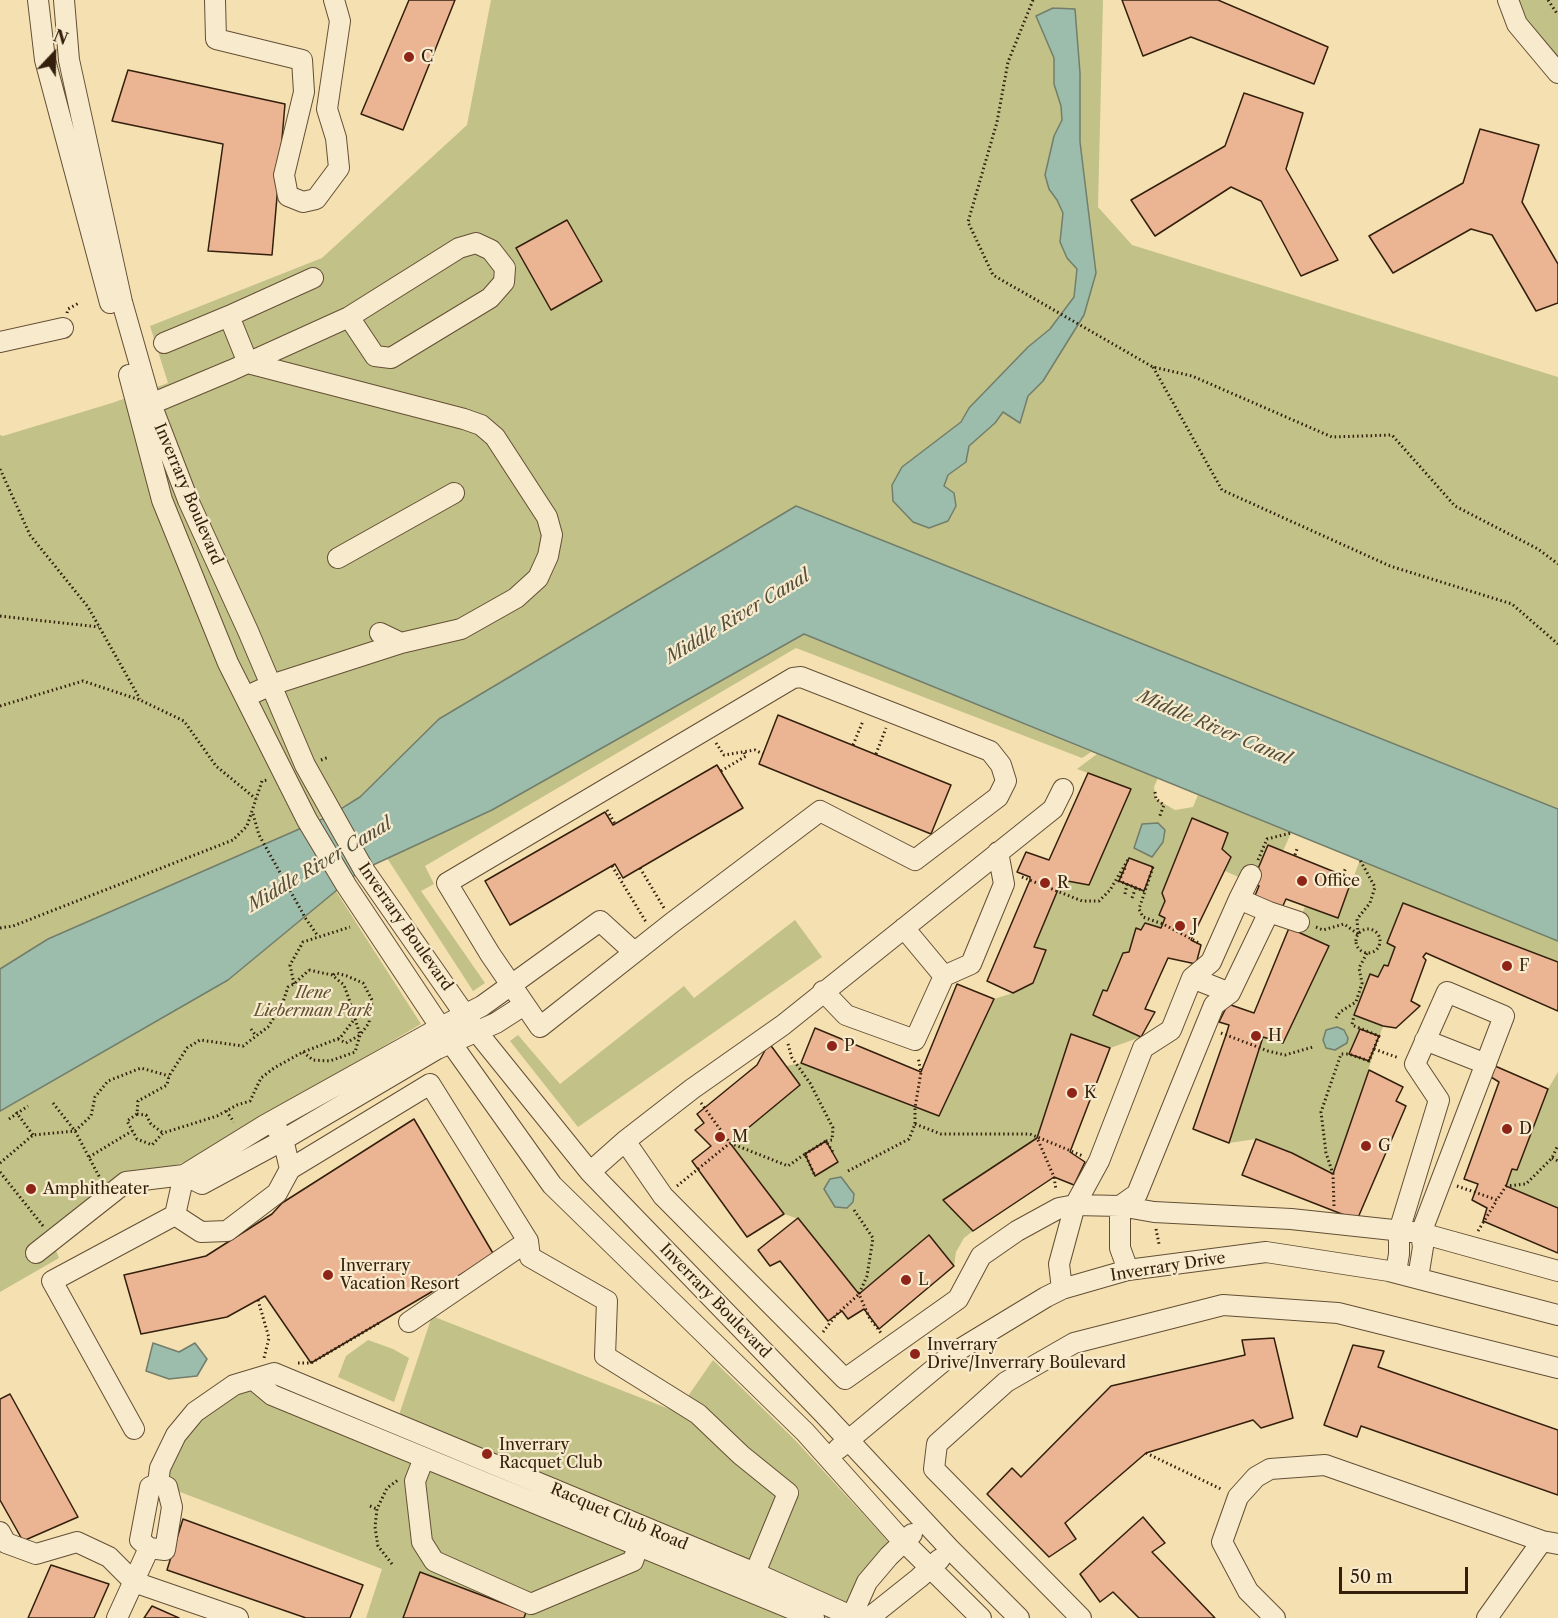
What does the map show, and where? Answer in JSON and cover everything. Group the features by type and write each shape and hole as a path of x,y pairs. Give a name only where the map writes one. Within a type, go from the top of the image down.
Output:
{"street":[{"name":"Inverrary Boulevard","path":"38,0 45,60 162,500 228,663 307,820 346,885 446,1035 552,1185 805,1432 905,1543 981,1618"},
{"name":"Inverrary Boulevard","path":"64,0 69,60 122,302 151,404 188,500 305,765 364,870 477,1032 590,1172 950,1549 1019,1618"},
{"path":"215,0 216,39 302,60 304,92 284,175 288,196 303,202 316,199 339,168 336,138 327,109 340,21 334,0"},
{"path":"1508,0 1517,24 1558,73"},
{"path":"151,404 349,317 459,248 476,243 490,250 505,268 504,282 490,298 391,358 375,356 349,317"},
{"path":"164,343 313,278"},
{"path":"229,316 248,363"},
{"path":"0,342 63,328"},
{"path":"245,697 271,685 401,643 461,629 516,598 538,578 548,556 552,535 547,517 495,437 481,425 248,363"},
{"path":"338,558 454,493"},
{"path":"380,633 401,643"},
{"path":"801,676 870,702 990,751 1001,765 1006,781 998,797 915,860 820,811 634,952 540,1027 511,986 447,883 794,678 801,676"},
{"path":"590,1172 625,1141 692,1089 783,1025 904,928 1000,860 1053,809 1063,789"},
{"path":"823,991 846,1015 915,1040 944,976 971,964 1004,884 1000,860"},
{"path":"1062,1289 1059,1264 1067,1206 1099,1161 1143,1048 1171,1030 1192,978 1211,962 1251,875"},
{"path":"1239,899 1299,922"},
{"path":"1120,1206 1137,1194 1214,1005 1230,993 1269,912"},
{"path":"36,1252 126,1182 184,1175 273,1121 358,1084 446,1035 465,1015 511,986 600,921 634,952"},
{"path":"904,928 944,976"},
{"path":"1192,978 1230,993"},
{"path":"1396,1272 1399,1231 1439,1100 1415,1064 1448,992 1504,1016 1421,1233 1423,1247 1418,1278"},
{"path":"446,1035 477,1032 524,1005"},
{"path":"1425,1040 1486,1064"},
{"path":"414,1052 430,1084 528,1241 530,1257 607,1301 605,1356 698,1414 741,1455 788,1493 743,1590"},
{"path":"184,1175 202,1184 283,1139 358,1084"},
{"path":"175,1215 201,1232 226,1231 277,1193 290,1169 430,1084"},
{"path":"273,1121 283,1139 290,1169"},
{"path":"625,1141 663,1196 845,1379 958,1299 981,1256 1017,1231 1067,1206 1120,1206 1154,1212 1281,1218 1421,1233 1558,1271"},
{"path":"134,1429 51,1281 175,1215 184,1175"},
{"path":"1120,1206 1120,1248 1128,1270"},
{"path":"410,1322 528,1241"},
{"name":"Inverrary Drive","path":"828,1458 847,1439 952,1353 1062,1289 1128,1270 1266,1252 1396,1272 1558,1316"},
{"path":"1081,1618 934,1469 937,1444 1006,1382 1074,1343 1222,1305 1338,1314 1558,1368"},
{"name":"Racquet Club Road","path":"258,1373 272,1395 420,1456 519,1486"},
{"name":"Racquet Club Road","path":"134,1582 149,1548 140,1540 150,1487 158,1483 160,1468 176,1435 195,1412 234,1385 258,1373 274,1373 373,1414 519,1486 631,1536 743,1590 814,1618"},
{"path":"365,1434 373,1414"},
{"path":"420,1456 415,1481 422,1542 434,1561 531,1604 633,1561 631,1536"},
{"path":"1275,1618 1248,1591 1222,1542 1238,1497 1256,1477 1270,1469 1325,1465 1550,1542 1487,1618"},
{"path":"924,1521 867,1582 851,1617 870,1617 920,1578 950,1549"},
{"path":"0,1532 6,1543 36,1554 77,1542 109,1557 134,1582 238,1618"},
{"name":"Racquet Club Road","path":"631,1536 752,1572 851,1617"},
{"path":"117,1618 134,1582"}],"path":[{"path":"1033,0 1008,62 997,122 968,222 993,275 1153,367 1191,376 1332,437 1392,435 1455,506 1538,549 1558,564"},
{"path":"1548,0 1558,15"},
{"path":"1153,367 1222,490 1390,566 1512,604 1558,644"},
{"path":"0,469 30,535 88,607 141,700"},
{"path":"0,616 99,627"},
{"path":"0,706 83,681 141,700 184,721 216,766 256,799 247,826 233,840 13,926 0,928"},
{"path":"853,745 870,702"},
{"path":"876,754 892,712"},
{"path":"707,729 723,755 755,750 763,754"},
{"path":"721,771 747,756 744,752"},
{"path":"1155,792 1156,799 1164,805 1159,818"},
{"path":"253,813 259,835 318,936"},
{"path":"1251,875 1267,839 1291,833"},
{"path":"1295,855 1297,849"},
{"path":"1000,860 1082,901 1099,901 1110,890 1129,858 1119,881 1144,891"},
{"path":"1360,860 1376,887 1370,903 1357,919 1356,944 1360,950 1367,953"},
{"path":"612,866 655,936"},
{"path":"1153,867 1139,909 1143,917 1185,935 1215,953"},
{"path":"1343,875 1346,867"},
{"path":"640,868 673,922"},
{"path":"1125,894 1127,884"},
{"path":"1132,898 1136,887"},
{"path":"1299,922 1323,930 1344,924 1358,934"},
{"path":"294,984 290,965 303,942 350,927"},
{"path":"1336,1018 1340,1012 1356,1002 1362,984 1359,968 1367,953 1377,949 1380,942 1379,935 1370,928 1363,929 1358,934"},
{"path":"137,1114 138,1101 167,1085 169,1076 187,1048 200,1040 243,1046 268,1027 282,1005 288,987 309,970 332,975 344,985 360,1035"},
{"path":"303,1052 313,1060 337,1059 355,1052 360,1035 369,1023 372,1000 363,983 336,973 332,975"},
{"path":"163,1134 146,1115 137,1114 127,1121 137,1139 152,1145 163,1134 217,1116 250,1101 261,1078 274,1068 303,1052 338,1039 353,1021 350,1002"},
{"path":"1333,1224 1333,1174 1326,1153 1321,1112 1341,1054 1350,1054 1369,1061 1379,1036 1352,1025 1354,1015"},
{"path":"692,1089 730,1143 788,1166 826,1141 832,1140 833,1128 810,1083 792,1058 783,1025"},
{"path":"1206,1028 1285,1055 1313,1047"},
{"path":"251,1029 256,1036"},
{"path":"338,1039 346,1043 360,1035"},
{"path":"848,1171 909,1139 915,1124 915,1108 921,1072 915,1040"},
{"path":"1374,1048 1415,1064"},
{"path":"0,1162 33,1135 75,1131 91,1116 95,1097 108,1081 141,1068 169,1076"},
{"path":"53,1103 75,1131 102,1183"},
{"path":"9,1119 16,1112 28,1106"},
{"path":"16,1112 33,1135"},
{"path":"915,1124 941,1134 1030,1134 1070,1152 1099,1161"},
{"path":"89,1157 132,1131"},
{"path":"1037,1138 1067,1206"},
{"path":"826,1141 833,1152"},
{"path":"663,1196 699,1170 730,1143"},
{"path":"1469,1246 1506,1185 1526,1184 1552,1158 1558,1145"},
{"path":"805,1154 815,1176"},
{"path":"1552,1158 1558,1161"},
{"path":"0,1180 4,1177"},
{"path":"1442,1179 1475,1194 1497,1200"},
{"path":"813,1346 836,1315 859,1294 867,1276 873,1238 854,1210"},
{"path":"859,1294 869,1317 890,1346"},
{"path":"258,1300 269,1338 258,1373"},
{"path":"296,1362 311,1363 380,1323"},
{"path":"264,1357 272,1356"},
{"path":"1146,1453 1238,1497"},
{"path":"392,1564 378,1546 375,1527 377,1509 387,1488 404,1476 420,1456"},
{"path":"370,1506 377,1509"}],"green space":[{"path":"491,0 1103,0 1098,207 1132,245 1558,377 1558,809 796,506 439,719 360,797 299,829 48,939 0,969 0,435 112,403 168,383 150,326 322,258 467,125"},
{"path":"1508,0 1558,0 1558,73"},
{"path":"804,634 1091,752 1082,758 796,648 425,866 434,884 421,891 485,983 473,991 387,858"},
{"path":"1097,754 1158,778 1154,787 1156,799 1175,810 1193,807 1198,795 1291,833 1283,851 1268,846 1252,883 1225,871 1231,857 1222,849 1228,833 1191,818 1162,893 1165,901 1159,914 1165,918 1161,928 1145,923 1129,952 1123,953 1107,991 1103,990 1093,1014 1141,1037 1110,1048 1071,1034 1037,1138 944,1199 973,1231 964,1238 956,1252 954,1266 928,1235 859,1294 798,1219 784,1214 730,1143 800,1085 786,1066 801,1063 939,1116 994,999 1033,983 1046,951 1034,947 1062,880 1089,885 1131,789 1077,769"},
{"path":"1360,860 1558,941 1558,962 1387,943 1395,947 1388,966 1384,965 1378,977 1370,974 1354,1014 1383,1026 1333,1174 1292,1153 1256,1139 1229,1143 1263,1037 1283,1043 1329,946 1296,931 1305,906 1338,918"},
{"name":"Ilene Lieberman Park","path":"332,885 421,1024 191,1160 155,1172 49,1233 59,1258 0,1292 0,1111 228,980"},
{"path":"795,920 822,957 578,1127 510,1041 518,1035 560,1084 684,986 694,998"},
{"path":"1558,1072 1558,1208 1506,1186 1512,1169 1517,1170 1548,1089"},
{"name":"Inverrary Racquet Club","path":"432,1316 677,1412 713,1360 795,1440 896,1550 851,1618 366,1618 382,1569 167,1487 160,1468 195,1412 274,1373 396,1424"},
{"path":"368,1340 393,1349 409,1358 394,1402 338,1377 346,1356"}],"water":[{"path":"1053,8 1075,9 1080,73 1080,142 1096,273 1084,315 1043,381 1028,396 1020,423 1003,412 995,423 969,446 966,462 948,475 944,486 954,493 956,506 948,521 929,528 913,522 893,501 892,485 902,467 961,422 969,408 1028,347 1050,329 1074,297 1077,269 1067,258 1060,242 1063,213 1049,189 1045,175 1054,136 1062,120 1061,106 1054,84 1054,58 1036,16"},
{"name":"Middle River Canal","path":"796,506 1558,809 1558,941 804,634 492,810 360,871 228,980 0,1111 0,969 48,939 329,816 360,797 439,719"},
{"path":"1158,823 1165,830 1163,842 1152,857 1134,848 1142,824"},
{"path":"1337,1027 1344,1030 1348,1038 1347,1043 1335,1050 1326,1048 1323,1040 1326,1030"},
{"path":"841,1177 854,1194 853,1202 847,1208 835,1207 824,1189 830,1179"},
{"path":"153,1343 179,1352 195,1343 207,1359 197,1376 169,1379 146,1371"}],"building":[{"name":"C","path":"409,0 455,0 403,130 361,114"},
{"path":"1122,0 1218,0 1328,47 1314,84 1191,37 1143,56"},
{"path":"128,70 285,104 272,255 208,251 223,144 112,121"},
{"path":"1244,93 1303,113 1286,169 1338,260 1301,276 1261,201 1231,187 1155,236 1131,200 1225,146"},
{"path":"1480,129 1539,145 1522,202 1558,264 1558,303 1536,311 1492,235 1471,229 1393,273 1369,236 1463,183"},
{"path":"567,220 602,281 551,310 516,248"},
{"path":"778,715 951,785 931,834 759,764"},
{"path":"717,765 743,808 623,878 615,864 510,925 485,881 605,812 613,825"},
{"name":"R","path":"1088,773 1131,789 1089,885 1062,880 1034,947 1046,950 1033,983 1013,993 987,981 1030,880 1030,877 1017,872 1026,852 1049,860"},
{"name":"J","path":"1192,818 1228,833 1222,849 1231,857 1191,940 1201,945 1196,964 1168,958 1145,1009 1155,1012 1141,1037 1093,1015 1103,990 1107,991 1123,953 1129,952 1136,928 1141,930 1145,923 1161,928 1165,918 1159,915 1165,901 1162,893"},
{"name":"Office","path":"1268,845 1352,879 1338,918 1286,899 1281,910 1254,898 1259,886 1252,883"},
{"path":"1129,858 1153,867 1144,891 1119,881"},
{"name":"F","path":"1403,903 1558,962 1558,1011 1426,953 1423,957 1426,960 1411,1001 1420,1006 1396,1028 1383,1026 1354,1015 1370,974 1378,977 1384,965 1388,966 1395,947 1387,943"},
{"name":"H","path":"1289,928 1329,946 1283,1043 1263,1037 1229,1143 1193,1129 1229,1025 1219,1022 1228,1004 1254,1013"},
{"name":"P","path":"957,984 994,999 939,1116 801,1063 815,1028 921,1072"},
{"path":"1360,1029 1379,1036 1369,1061 1349,1054"},
{"name":"K","path":"1071,1034 1110,1048 1070,1152 1085,1162 1074,1185 1054,1177 973,1231 943,1200 1037,1138"},
{"name":"M","path":"769,1043 800,1085 730,1143 784,1214 747,1237 692,1161 711,1146 695,1130 704,1123 697,1114 757,1065"},
{"name":"D","path":"1495,1066 1548,1089 1517,1170 1512,1169 1506,1186 1558,1208 1558,1253 1483,1221 1487,1208 1472,1200 1478,1184 1464,1179 1499,1082 1491,1077"},
{"name":"G","path":"1369,1070 1403,1087 1396,1101 1406,1106 1357,1220 1242,1175 1256,1139 1292,1153 1333,1174"},
{"path":"414,1119 494,1255 311,1363 265,1296 227,1317 141,1334 124,1275 206,1256 272,1214 282,1203"},
{"path":"826,1141 838,1162 815,1176 805,1154"},
{"name":"L","path":"798,1218 859,1294 929,1235 954,1266 879,1329 864,1309 848,1319 842,1311 828,1321 780,1261 770,1266 758,1250"},
{"path":"1274,1338 1293,1418 1261,1428 1253,1420 1146,1453 1065,1523 1076,1539 1049,1557 987,1494 1012,1468 1021,1477 1111,1386 1245,1355 1242,1340"},
{"path":"1353,1345 1384,1351 1378,1367 1558,1430 1558,1495 1361,1426 1357,1437 1324,1425"},
{"path":"10,1394 78,1517 23,1541 0,1500 0,1399"},
{"path":"1143,1517 1165,1543 1152,1552 1215,1618 1139,1618 1113,1592 1100,1602 1080,1574"},
{"path":"183,1519 363,1585 350,1618 306,1618 167,1570"},
{"path":"51,1565 109,1584 94,1618 28,1618"},
{"path":"420,1572 526,1612 524,1618 403,1618"},
{"path":"152,1606 179,1618 144,1618"}],"place":[{"name":"C","path":"409,57"},
{"name":"Office","path":"1302,881"},
{"name":"R","path":"1045,883"},
{"name":"J","path":"1180,926"},
{"name":"F","path":"1507,966"},
{"name":"H","path":"1256,1036"},
{"name":"P","path":"832,1046"},
{"name":"K","path":"1072,1093"},
{"name":"D","path":"1507,1129"},
{"name":"M","path":"720,1137"},
{"name":"G","path":"1366,1146"},
{"name":"Amphitheater","path":"31,1189"},
{"name":"Inverrary Vacation Resort","path":"328,1275"},
{"name":"L","path":"906,1280"},
{"name":"Inverrary Drive/Inverrary Boulevard","path":"915,1354"},
{"name":"Inverrary Racquet Club","path":"487,1454"}]}
